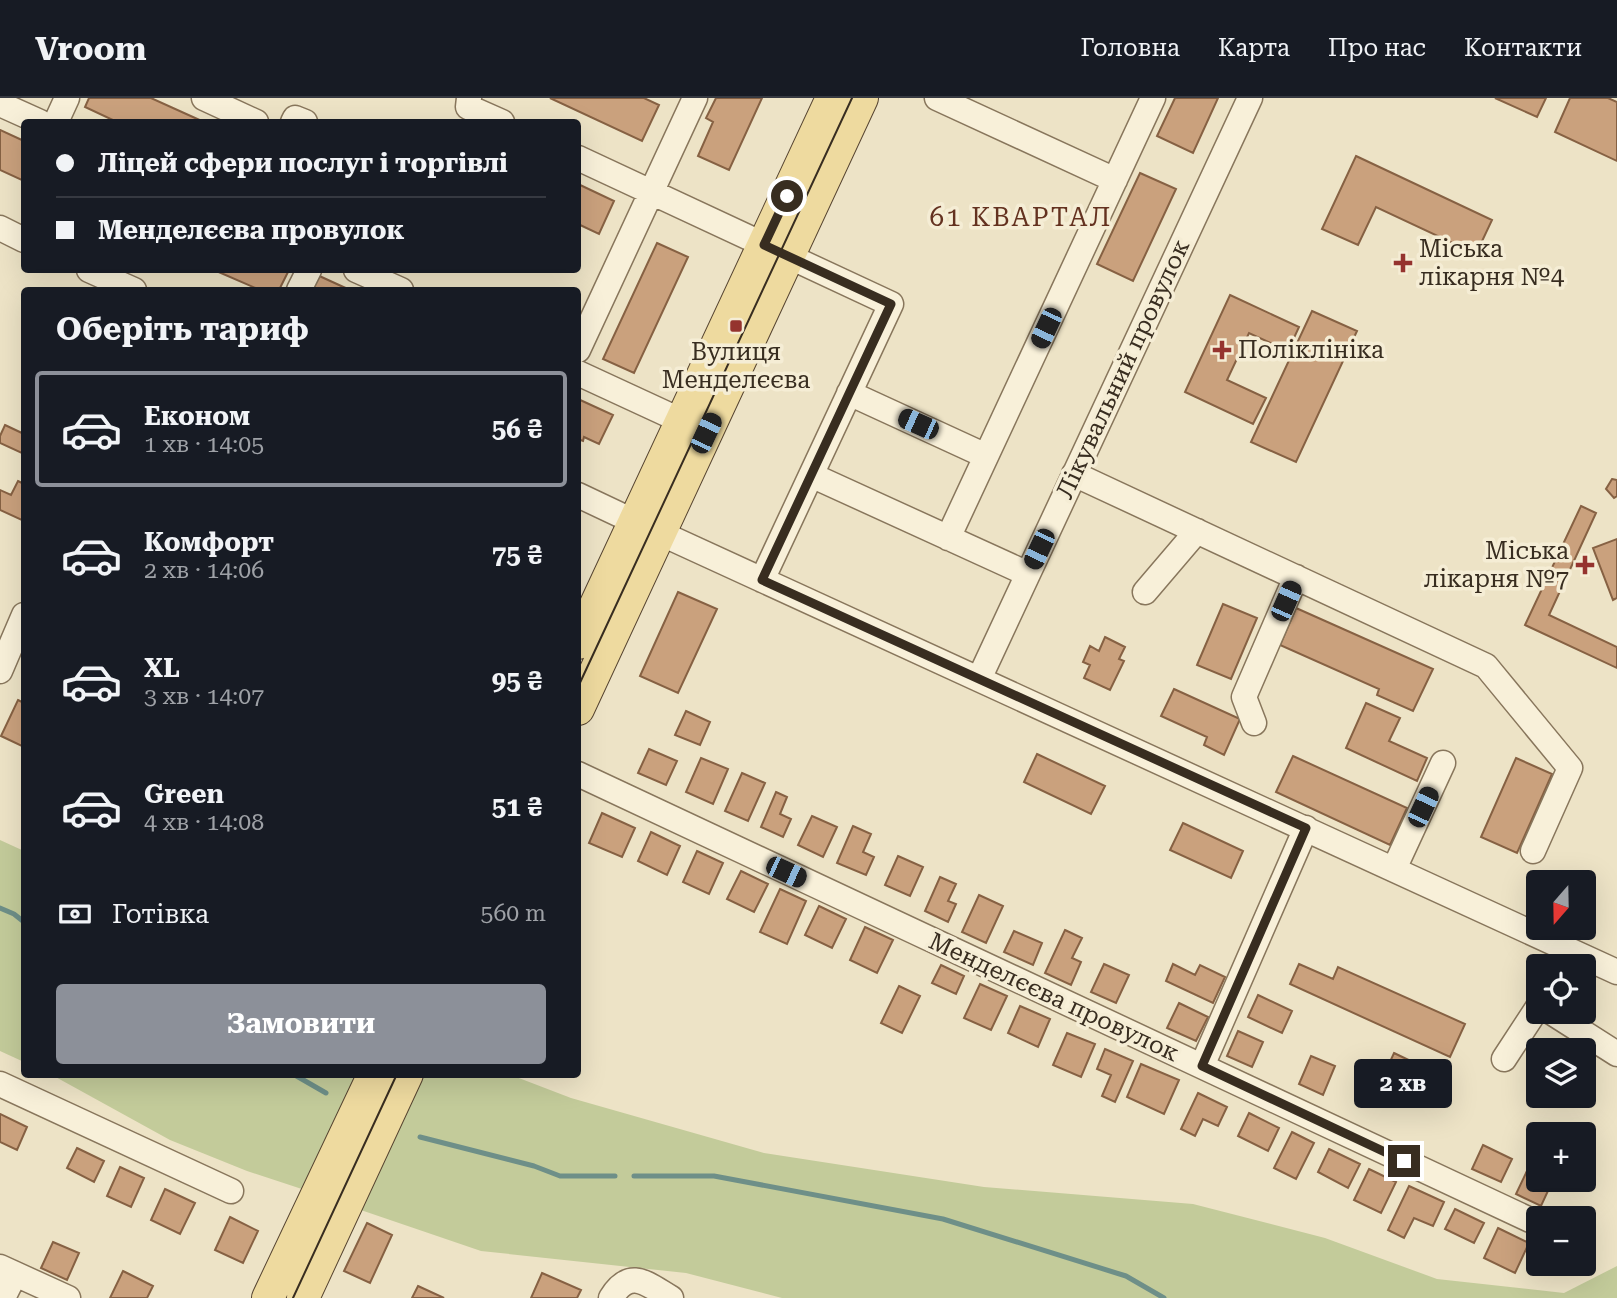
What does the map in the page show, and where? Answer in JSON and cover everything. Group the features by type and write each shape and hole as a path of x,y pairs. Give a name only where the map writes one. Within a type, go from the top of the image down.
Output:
{"main road":[{"path":"581,701 647,527 776,250 832,98"},
{"path":"776,250 862,98"},
{"path":"581,638 647,527"},
{"path":"268,1298 371,1078"},
{"path":"303,1298 405,1078"}],"street":[{"path":"57,119 67,98"},
{"path":"581,344 695,98"},
{"path":"937,98 983,107 1115,180"},
{"path":"948,538 1153,98"},
{"name":"Лікувальний провулок","path":"979,679 1250,98"},
{"path":"208,99 250,119"},
{"path":"0,104 33,119"},
{"path":"468,106 496,119"},
{"path":"581,159 891,304 762,580"},
{"path":"0,228 21,238"},
{"path":"96,273 127,287"},
{"path":"363,273 394,287"},
{"path":"581,374 694,427"},
{"path":"849,393 986,456"},
{"path":"1074,474 1486,666 1570,768 1533,850"},
{"path":"811,475 1028,574"},
{"path":"581,496 1617,972"},
{"path":"1145,592 1197,531"},
{"path":"1254,723 1244,697 1296,577"},
{"path":"0,671 21,622"},
{"path":"1394,869 1443,763"},
{"name":"Менделєєва провулок","path":"581,775 1526,1218"},
{"path":"1202,1066 1306,828"},
{"path":"1504,1059 1527,1024"},
{"path":"1570,1024 1617,1054"},
{"path":"0,1084 231,1191"},
{"path":"3,1298 7,1271 68,1298"},
{"path":"618,1289 640,1281 671,1298"}],"green space":[{"path":"0,840 21,850 21,1061 0,1051"},
{"path":"57,1078 368,1078 314,1193 247,1171 170,1140"},
{"path":"413,1078 519,1078 571,1098 764,1153 984,1187 1193,1204 1325,1238 1437,1279 1564,1293 1617,1266 1617,1298 782,1298 686,1273 481,1251 352,1207"}],"building":[{"path":"89,98 151,98 197,119 111,119 85,107"},
{"path":"550,98 644,98 659,105 642,141"},
{"path":"716,98 762,98 729,170 698,156 713,122 706,118"},
{"path":"1175,98 1218,98 1193,153 1157,136"},
{"path":"1495,98 1546,98 1537,117"},
{"path":"1570,98 1608,98 1617,102 1617,161 1555,132"},
{"path":"0,130 21,140 21,180 0,170"},
{"path":"1356,156 1492,220 1476,254 1376,207 1358,245 1322,229"},
{"path":"1140,173 1176,189 1133,281 1097,264"},
{"path":"581,185 614,201 599,234 581,225"},
{"path":"657,243 688,257 634,373 603,359"},
{"path":"221,273 288,273 280,287 253,287"},
{"path":"315,274 343,287 308,287"},
{"path":"1230,295 1299,327 1288,351 1249,333 1227,380 1266,398 1253,424 1185,392"},
{"path":"1312,311 1357,331 1296,462 1251,442"},
{"path":"581,400 613,415 599,444 584,437 583,441"},
{"path":"5,425 21,433 21,453 0,443"},
{"path":"1612,479 1617,480 1617,496 1614,498 1606,489"},
{"path":"18,481 21,482 21,520 0,510 0,490 11,495"},
{"path":"1581,506 1596,513 1549,615 1617,647 1617,668 1525,625"},
{"path":"1617,539 1617,598 1613,600 1593,548"},
{"path":"678,592 717,609 678,693 640,676"},
{"path":"1223,604 1257,618 1231,679 1197,665"},
{"path":"1296,608 1433,669 1413,711 1377,695 1379,689 1280,645"},
{"path":"1105,637 1125,647 1119,659 1124,661 1110,690 1084,678 1090,665 1083,662 1090,646 1099,651"},
{"path":"1174,689 1240,719 1224,755 1204,745 1207,737 1161,716"},
{"path":"18,700 21,702 21,746 1,736"},
{"path":"1366,703 1400,718 1389,741 1427,758 1417,781 1346,748"},
{"path":"686,711 710,722 700,745 675,735"},
{"path":"649,749 677,761 666,785 638,773"},
{"path":"1037,754 1105,786 1091,814 1024,782"},
{"path":"1293,756 1407,808 1390,845 1276,792"},
{"path":"701,758 728,769 713,804 686,792"},
{"path":"1516,758 1552,774 1517,853 1481,837"},
{"path":"742,773 765,783 748,821 725,811"},
{"path":"776,792 787,797 780,814 791,819 783,837 761,827"},
{"path":"602,813 635,828 622,857 589,843"},
{"path":"812,816 837,827 823,857 798,845"},
{"path":"1183,823 1243,851 1231,878 1170,850"},
{"path":"853,826 871,834 863,852 874,857 866,875 837,863"},
{"path":"651,832 680,846 667,875 638,861"},
{"path":"697,851 723,863 709,894 683,882"},
{"path":"898,856 923,867 910,896 885,885"},
{"path":"741,871 768,884 754,912 727,899"},
{"path":"940,877 956,884 948,901 956,904 948,922 925,911"},
{"path":"780,889 806,901 787,944 760,932"},
{"path":"979,895 1003,906 986,943 962,932"},
{"path":"819,906 846,919 832,948 805,935"},
{"path":"865,927 893,940 877,973 850,960"},
{"path":"1065,930 1082,938 1072,958 1081,962 1071,985 1045,973"},
{"path":"1014,931 1042,943 1033,965 1004,952"},
{"path":"1104,964 1129,975 1116,1003 1091,992"},
{"path":"1173,964 1195,975 1200,965 1225,977 1213,1003 1166,981"},
{"path":"1299,964 1333,979 1338,967 1465,1024 1450,1057 1290,984"},
{"path":"941,965 964,976 956,994 932,983"},
{"path":"980,984 1007,996 991,1030 964,1018"},
{"path":"899,986 920,996 902,1033 881,1023"},
{"path":"1258,995 1292,1011 1282,1033 1248,1017"},
{"path":"1179,1003 1208,1017 1196,1041 1167,1028"},
{"path":"1020,1006 1050,1019 1038,1047 1008,1033"},
{"path":"1238,1031 1263,1042 1252,1067 1227,1056"},
{"path":"1067,1033 1095,1044 1081,1077 1053,1065"},
{"path":"1105,1049 1133,1061 1115,1102 1102,1096 1111,1075 1097,1069"},
{"path":"1394,1053 1442,1076 1429,1101 1382,1079"},
{"path":"1311,1056 1335,1066 1323,1095 1299,1084"},
{"path":"1141,1064 1179,1080 1164,1114 1127,1097"},
{"path":"1198,1093 1227,1107 1218,1126 1203,1119 1195,1136 1181,1129"},
{"path":"1249,1113 1279,1128 1268,1151 1238,1136"},
{"path":"0,1114 27,1127 17,1150 0,1142"},
{"path":"1292,1132 1314,1143 1296,1179 1274,1168"},
{"path":"1483,1145 1512,1159 1501,1182 1472,1169"},
{"path":"77,1148 104,1161 94,1182 67,1168"},
{"path":"1329,1149 1360,1164 1348,1188 1318,1172"},
{"path":"120,1167 144,1178 131,1207 107,1196"},
{"path":"1369,1169 1396,1182 1381,1213 1354,1200"},
{"path":"1526,1173 1526,1192 1547,1192 1541,1206 1516,1194"},
{"path":"1409,1186 1444,1202 1433,1226 1414,1218 1404,1238 1388,1230"},
{"path":"165,1189 195,1203 180,1234 151,1220"},
{"path":"1455,1209 1484,1223 1474,1243 1445,1229"},
{"path":"230,1217 258,1231 243,1263 215,1250"},
{"path":"367,1223 392,1235 370,1283 344,1271"},
{"path":"1498,1228 1526,1242 1526,1249 1515,1273 1484,1258"},
{"path":"53,1242 79,1253 67,1280 41,1268"},
{"path":"123,1271 153,1286 147,1298 110,1298"},
{"path":"542,1273 581,1290 577,1298 531,1298"},
{"path":"418,1286 444,1298 412,1298"}],"waterway":[{"path":"0,908 21,920"},
{"path":"300,1078 326,1093"},
{"path":"420,1137 534,1166 560,1176 615,1176"},
{"path":"634,1176 714,1176 943,1219 1126,1276 1164,1298"}],"tram line":[{"path":"581,681 852,98"},
{"path":"293,1298 395,1078"}],"place":[{"name":"Міська лікарня №4","path":"1403,263"},
{"name":"Вулиця Менделєєва","path":"736,326"},
{"name":"Поліклініка","path":"1222,350"},
{"name":"Міська лікарня №7","path":"1585,565"}],"district":[{"name":"61 КВАРТАЛ","path":"1021,217"}],"route":[{"path":"787,196 764,245 891,304 762,580 1306,828 1202,1066 1404,1161"}]}
